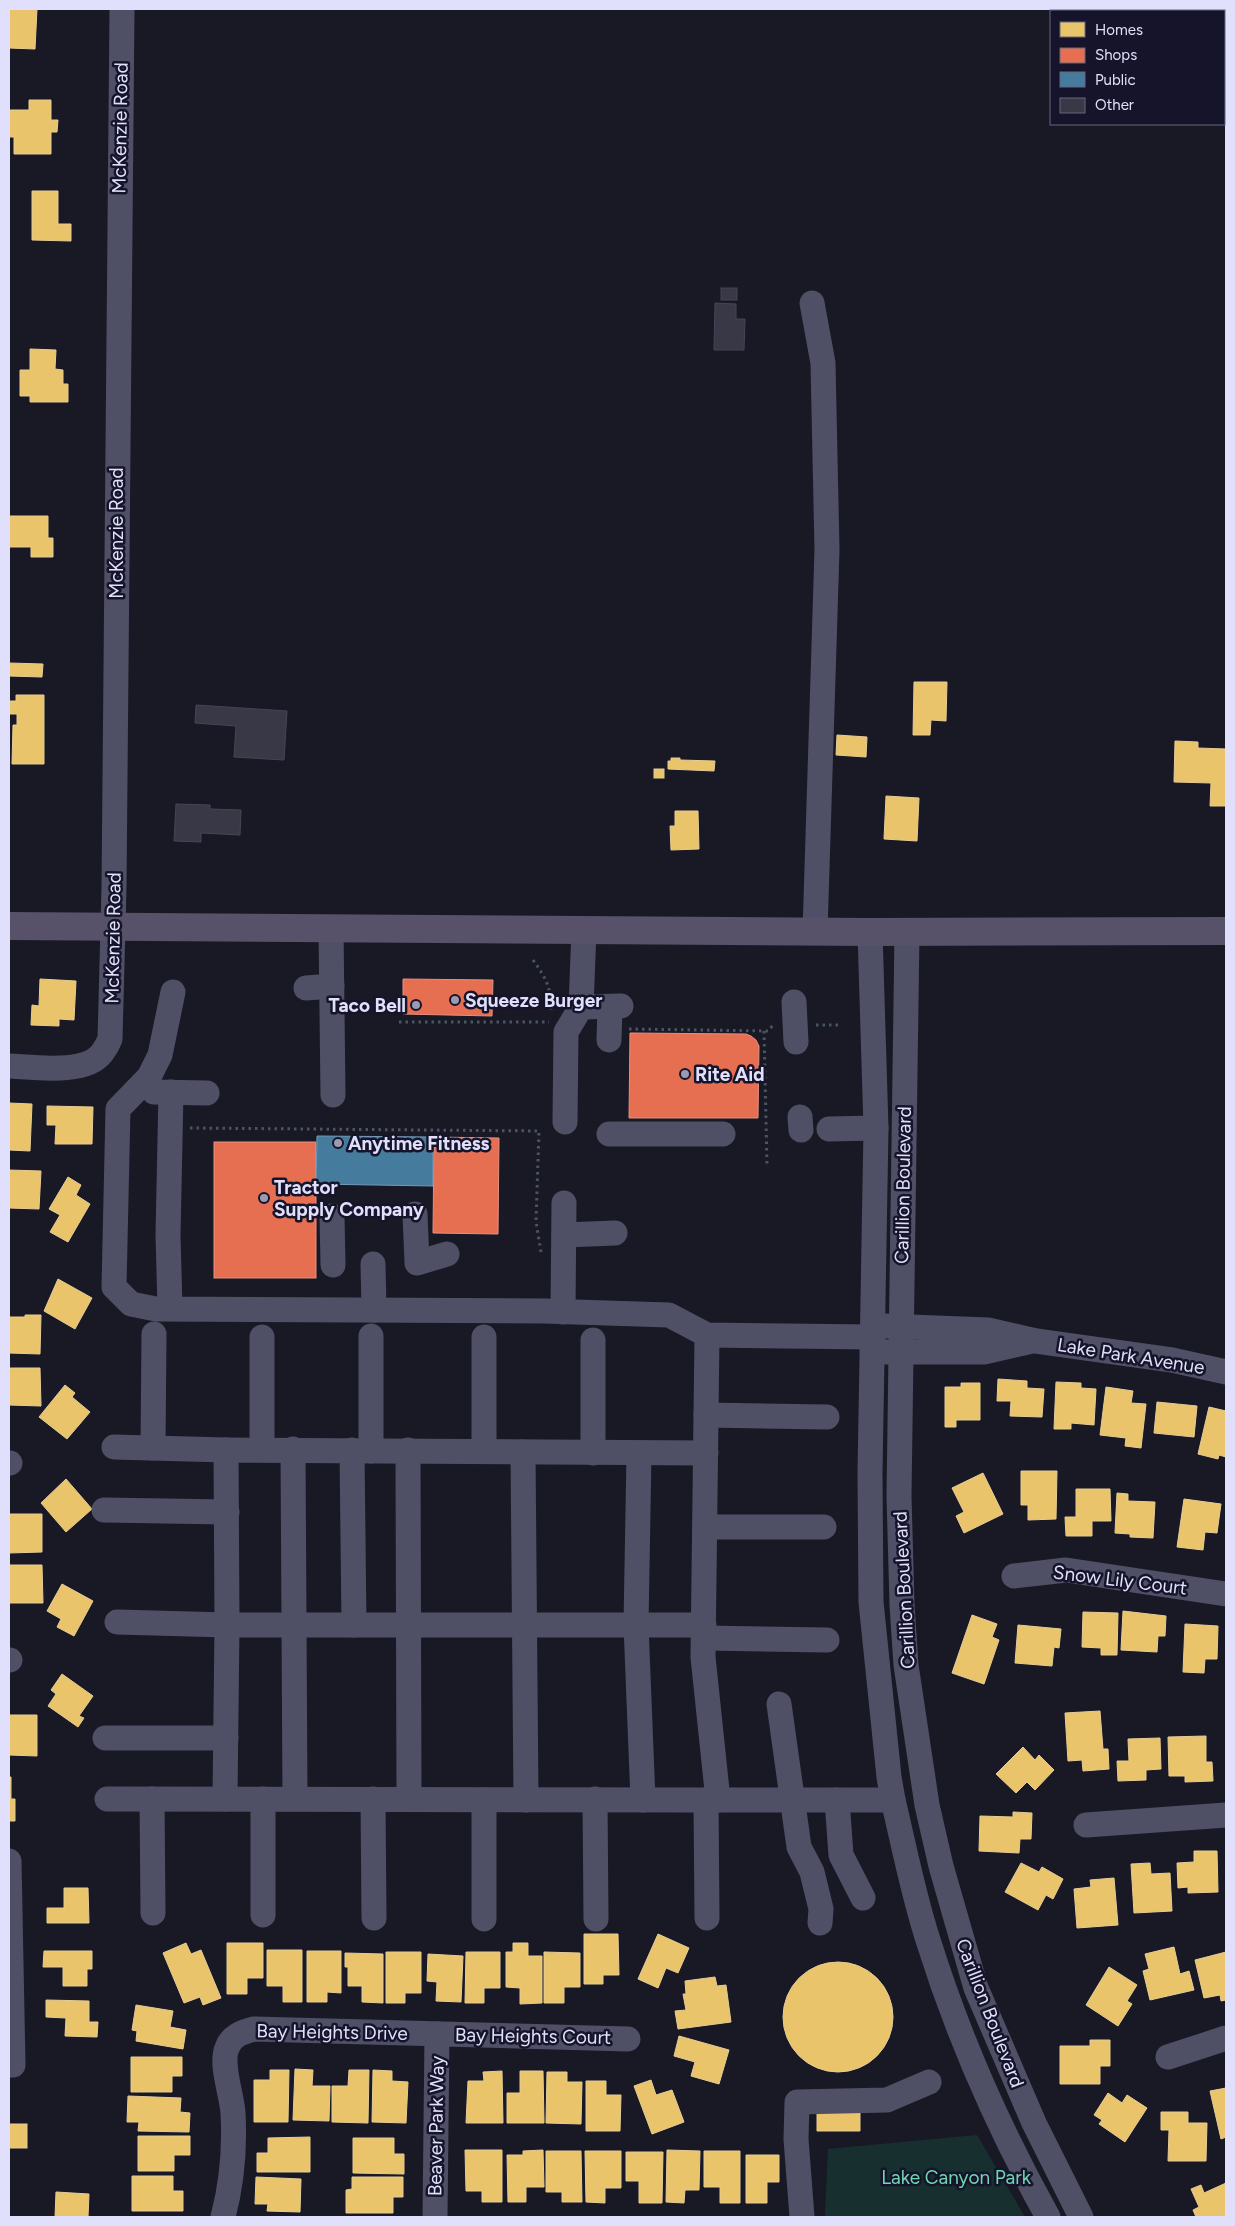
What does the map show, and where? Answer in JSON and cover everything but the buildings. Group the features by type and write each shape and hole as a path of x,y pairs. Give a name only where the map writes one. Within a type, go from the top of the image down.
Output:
{"main road":[{"path":"9,926 814,932 1226,931"}],"street":[{"name":"McKenzie Road","path":"9,1066 70,1068 92,1061 102,1054 110,1039 111,1031 122,9"},
{"path":"812,303 823,363 827,550 814,932"},
{"path":"331,928 334,1042 333,1095"},
{"path":"561,1107 560,1049 566,1032 577,1014 584,930"},
{"name":"Carillion Boulevard","path":"870,932 876,1128 871,1602 893,1800 927,1939 968,2055 1027,2179 1048,2217"},
{"name":"Carillion Boulevard","path":"907,932 899,1496 902,1605 906,1665 927,1805 946,1884 976,1988 1034,2123 1081,2217"},
{"path":"306,988 332,986"},
{"path":"173,992 172,1038 160,1055 150,1076 118,1109 114,1287 131,1304 156,1308 563,1312 669,1315 707,1335 873,1338"},
{"path":"577,1014 612,1020"},
{"path":"134,1091 207,1092"},
{"path":"170,1308 168,1235 171,1092"},
{"path":"829,1129 876,1128"},
{"path":"609,1134 723,1134"},
{"path":"563,1312 556,1247 564,1203"},
{"path":"416,1214 417,1263 447,1254"},
{"path":"332,1216 333,1265"},
{"path":"556,1247 615,1233"},
{"path":"374,1264 374,1310"},
{"name":"Lake Park Avenue","path":"873,1338 900,1326 988,1330 1036,1341 1134,1354 1226,1372"},
{"path":"153,1448 154,1334"},
{"path":"707,1335 704,1657 712,1800 707,1918"},
{"path":"354,1625 361,1450 371,1336"},
{"path":"262,1337 262,1449"},
{"path":"484,1337 484,1451"},
{"name":"Lake Park Avenue","path":"873,1338 900,1352 984,1352 1036,1341"},
{"path":"593,1340 593,1452"},
{"path":"706,1415 826,1417"},
{"path":"114,1447 226,1450 706,1453"},
{"path":"293,1449 295,1799"},
{"path":"225,1799 227,1625 226,1450"},
{"path":"408,1450 409,1799"},
{"path":"523,1452 526,1800"},
{"path":"639,1453 636,1625 644,1800"},
{"path":"104,1510 227,1512"},
{"path":"705,1527 824,1527"},
{"name":"Snow Lily Court","path":"1014,1576 1066,1570 1226,1594"},
{"path":"117,1622 227,1625 636,1625 704,1632 827,1640"},
{"path":"780,1704 799,1847 812,1872 821,1909 820,1923"},
{"path":"105,1738 226,1738"},
{"path":"107,1799 893,1800"},
{"path":"152,1799 153,1914"},
{"path":"373,1799 374,1918"},
{"path":"262,1800 263,1915"},
{"path":"484,1800 484,1919"},
{"path":"595,1800 596,1919"},
{"path":"837,1800 841,1855 863,1898"},
{"path":"1086,1825 1226,1815"},
{"path":"9,1861 13,2065 9,2065"},
{"name":"Bay Heights Drive","path":"223,2217 234,2156 233,2110 225,2061 226,2049 232,2039 242,2032 254,2029 437,2034"},
{"name":"Bay Heights Court","path":"437,2034 628,2038"},
{"name":"Beaver Park Way","path":"435,2217 437,2034"},
{"path":"1168,2058 1226,2038"},
{"path":"802,2217 796,2139 797,2102 887,2100 928,2082"}],"path":[{"path":"399,1022 551,1022 551,992 547,979 533,960"},
{"path":"551,1008 577,1014"},
{"path":"612,1020 764,1031 768,1031 773,1024 840,1025"},
{"path":"764,1031 767,1166"},
{"path":"170,1128 539,1132 536,1222 556,1247"}],"green space":[{"name":"Lake Canyon Park","path":"977,2135 1025,2217 826,2217 828,2149"}],"place":[{"name":"Squeeze Burger","path":"455,1000"},
{"name":"Taco Bell","path":"416,1005"},
{"name":"Rite Aid","path":"685,1074"},
{"name":"Anytime Fitness","path":"338,1143"},
{"name":"Tractor Supply Company","path":"264,1198"}]}
